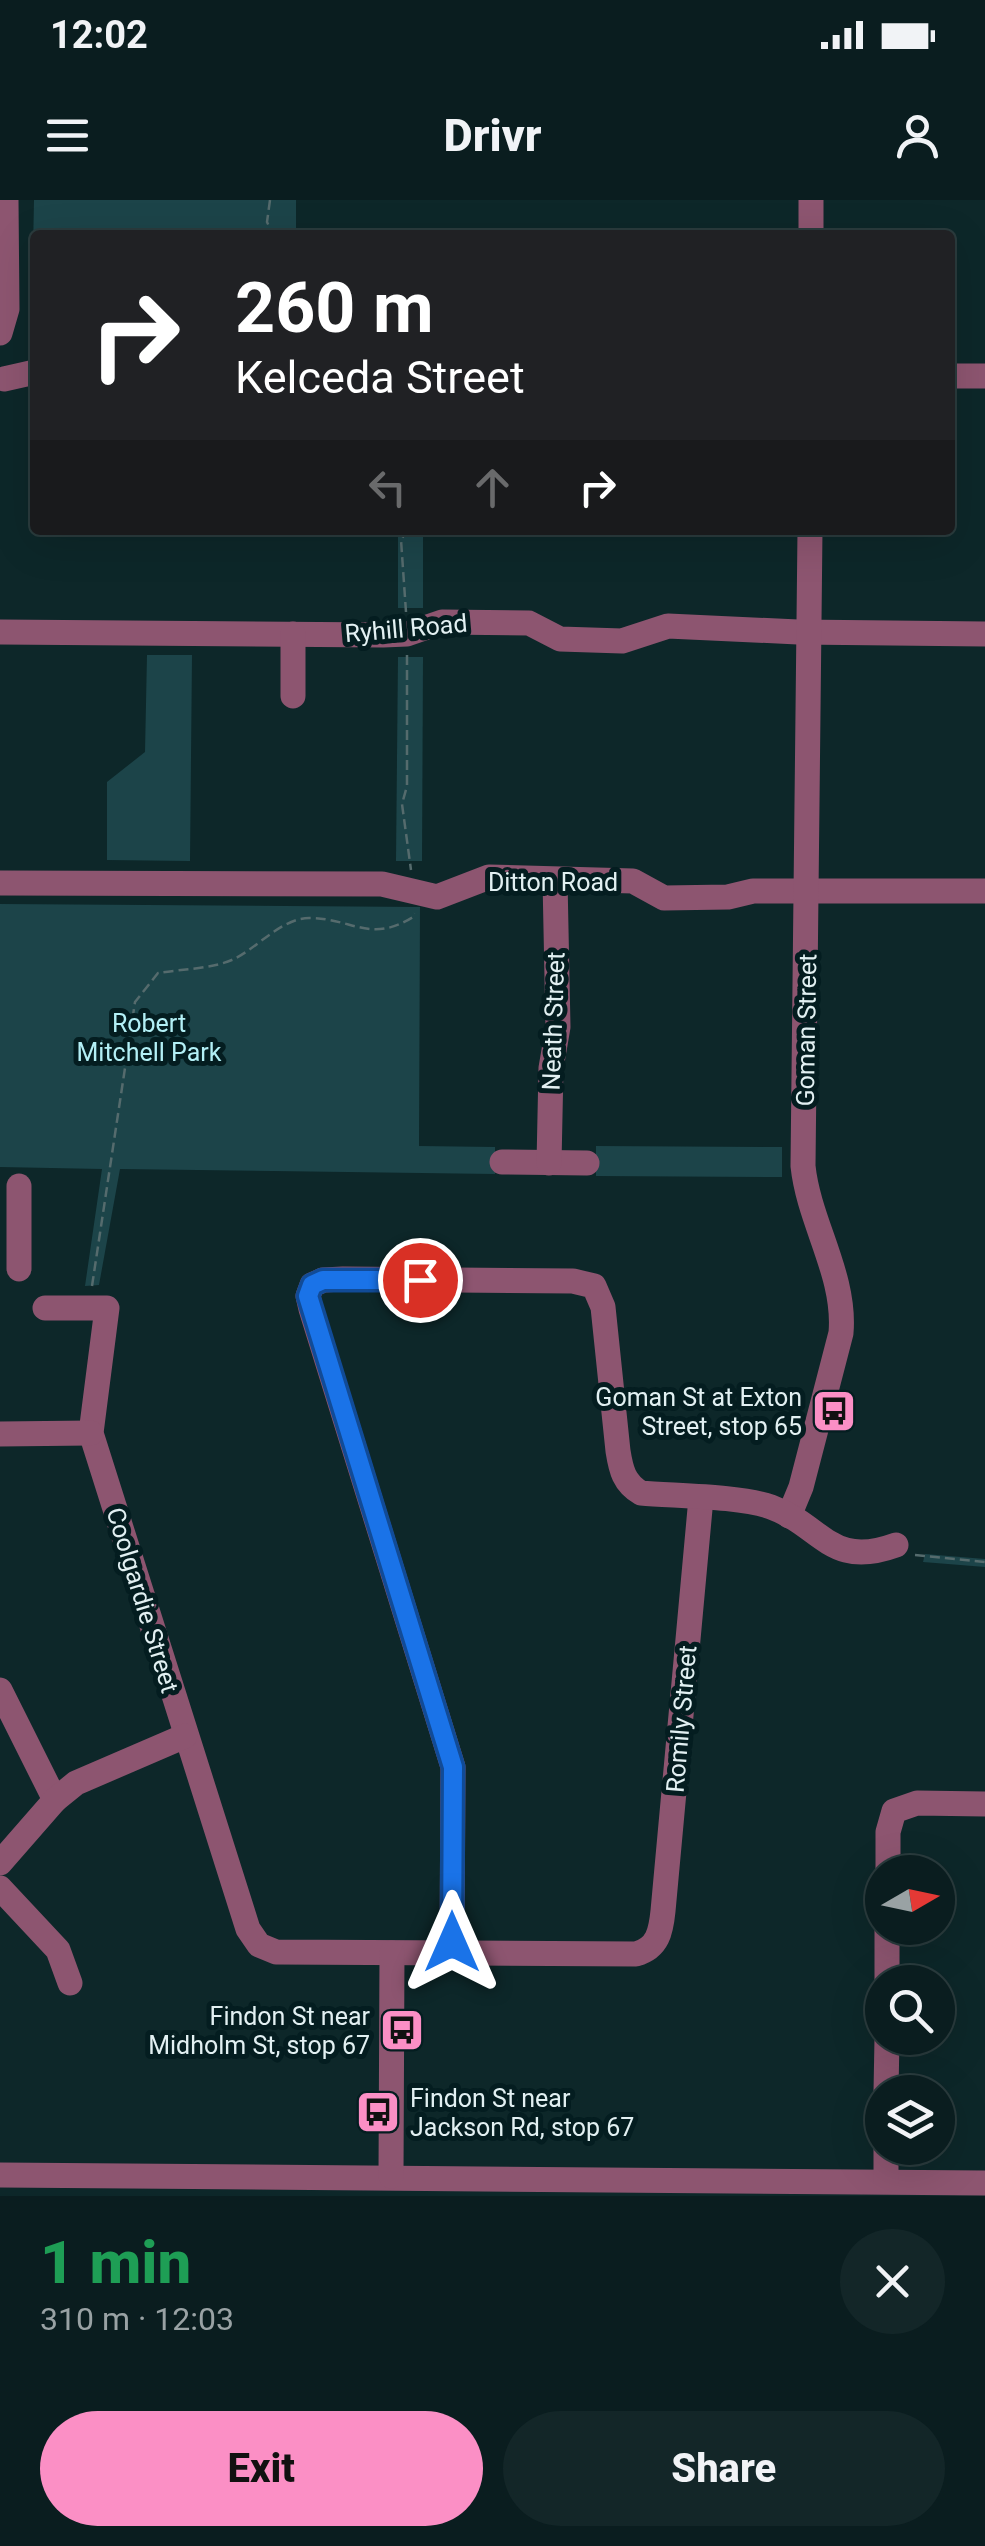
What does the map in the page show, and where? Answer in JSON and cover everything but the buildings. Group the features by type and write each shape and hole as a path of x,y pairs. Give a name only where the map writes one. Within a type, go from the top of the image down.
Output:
{"street":[{"path":"0,333 6,310 6,200"},
{"path":"811,200 811,230"},
{"path":"4,379 30,373"},
{"path":"955,376 985,376"},
{"name":"Goman Street","path":"789,1516 831,1372 843,1310 810,1209 803,1166 810,535"},
{"name":"Ryhill Road","path":"0,632 407,634 442,622 529,622 560,639 622,640 668,626 985,634"},
{"path":"293,696 294,634"},
{"name":"Ditton Road","path":"0,882 382,884 437,896 488,878 633,881 664,898 728,897 752,890 985,891"},
{"name":"Neath Street","path":"549,1163 551,1068 558,1027 555,880"},
{"path":"502,1162 587,1163"},
{"path":"18,1269 9,1236 19,1186"},
{"path":"390,2176 392,1953 452,1953 453,1767 310,1309 308,1296 312,1285 342,1279 573,1281 594,1286 603,1307 622,1474 641,1493 770,1506 842,1550 872,1554 896,1545"},
{"path":"45,1308 89,1308"},
{"name":"Coolgardie Street","path":"89,1308 107,1308 91,1434 248,1929 259,1944 276,1952 392,1953"},
{"path":"0,1434 91,1434"},
{"name":"Romily Street","path":"452,1953 636,1954 657,1940 663,1912 701,1498"},
{"path":"0,1690 55,1800"},
{"path":"0,1863 55,1800 76,1783 186,1736"},
{"path":"888,1855 888,1832 894,1811 917,1803 985,1804"},
{"path":"0,1888 58,1950 70,1983"},
{"path":"886,2165 886,2181"},
{"path":"0,2174 341,2186 390,2176 985,2183"}],"path":[{"path":"270,200 267,222 271,230"},
{"path":"89,1308 134,1002 158,973 232,960 306,918 384,930 414,917 416,890 408,860 402,804 407,786 407,634 401,540 404,535"},
{"path":"896,1545 926,1557 985,1562"}],"green space":[{"path":"34,200 296,200 296,230 33,230"},
{"path":"398,535 423,535 423,608 398,608"},
{"path":"147,655 192,655 190,861 107,860 107,782 145,752"},
{"path":"398,657 423,657 422,861 396,861"},
{"name":"Robert Mitchell Park","path":"0,904 420,907 419,1146 495,1147 495,1174 120,1169 99,1285 85,1286 102,1169 0,1167"},
{"path":"596,1146 782,1147 782,1177 596,1176"},
{"path":"925,1554 985,1559 985,1567 923,1562"}],"place":[{"name":"Goman St at Exton Street, stop 65","path":"834,1411"},
{"name":"Findon St near Midholm St, stop 67","path":"402,2030"},
{"name":"Findon St near Jackson Rd, stop 67","path":"378,2112"}],"route":[{"path":"420,1280 323,1280 312,1285 308,1296 453,1767 452,1942"}]}
